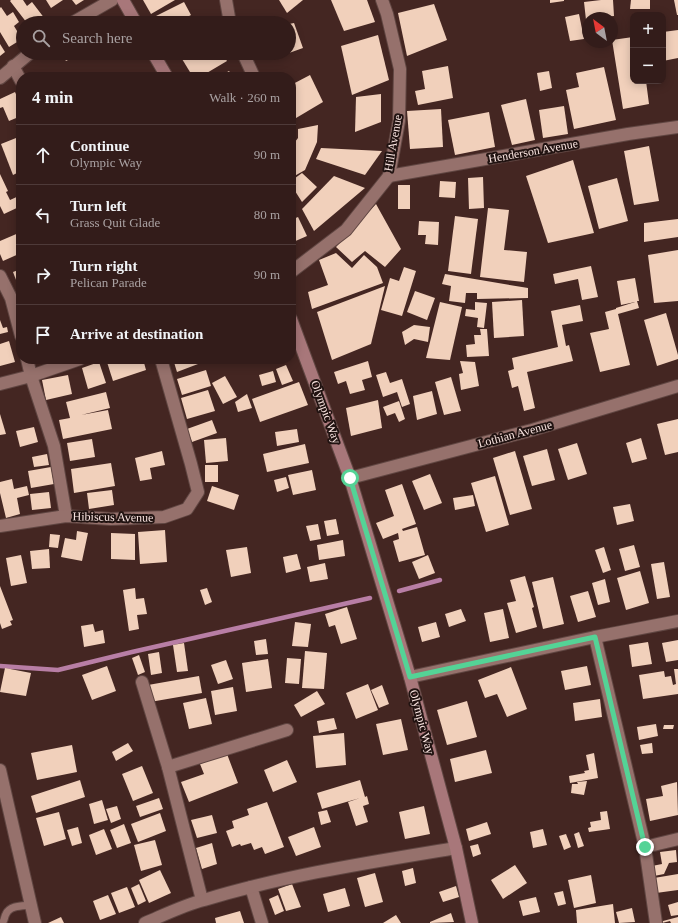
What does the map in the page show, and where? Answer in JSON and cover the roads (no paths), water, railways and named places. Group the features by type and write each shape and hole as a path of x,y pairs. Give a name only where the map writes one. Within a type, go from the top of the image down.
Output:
{"street":[{"path":"84,16 112,0"},
{"path":"123,0 132,16"},
{"path":"226,0 229,16"},
{"name":"Hill Avenue","path":"296,268 346,230 389,176 399,121 400,70 388,14 382,0"},
{"path":"0,78 21,60"},
{"path":"157,60 164,72"},
{"path":"246,60 252,72"},
{"path":"13,66 16,72"},
{"name":"Henderson Avenue","path":"389,176 628,134 678,127"},
{"path":"0,276 10,298 16,319"},
{"name":"Olympic Way","path":"296,332 350,478 410,677 456,848 472,923"},
{"path":"28,364 54,446 66,516"},
{"path":"0,384 31,376 66,364"},
{"name":"Hibiscus Avenue","path":"0,526 66,516 111,519 164,518 187,509 198,492 192,464 162,364"},
{"name":"Lothian Avenue","path":"350,478 532,430 678,386"},
{"path":"410,677 595,637 678,621"},
{"path":"595,637 645,847 656,923"},
{"path":"142,682 168,767 202,900"},
{"path":"168,767 287,730"},
{"path":"0,770 35,923"},
{"path":"645,847 678,839"},
{"path":"145,923 202,900 251,887 344,867 456,848"},
{"path":"251,887 262,923"}],"lane":[{"path":"2,923 6,913 12,908 31,905"}],"waterway":[{"path":"399,591 440,580"},
{"path":"0,666 58,670 370,598"}]}
